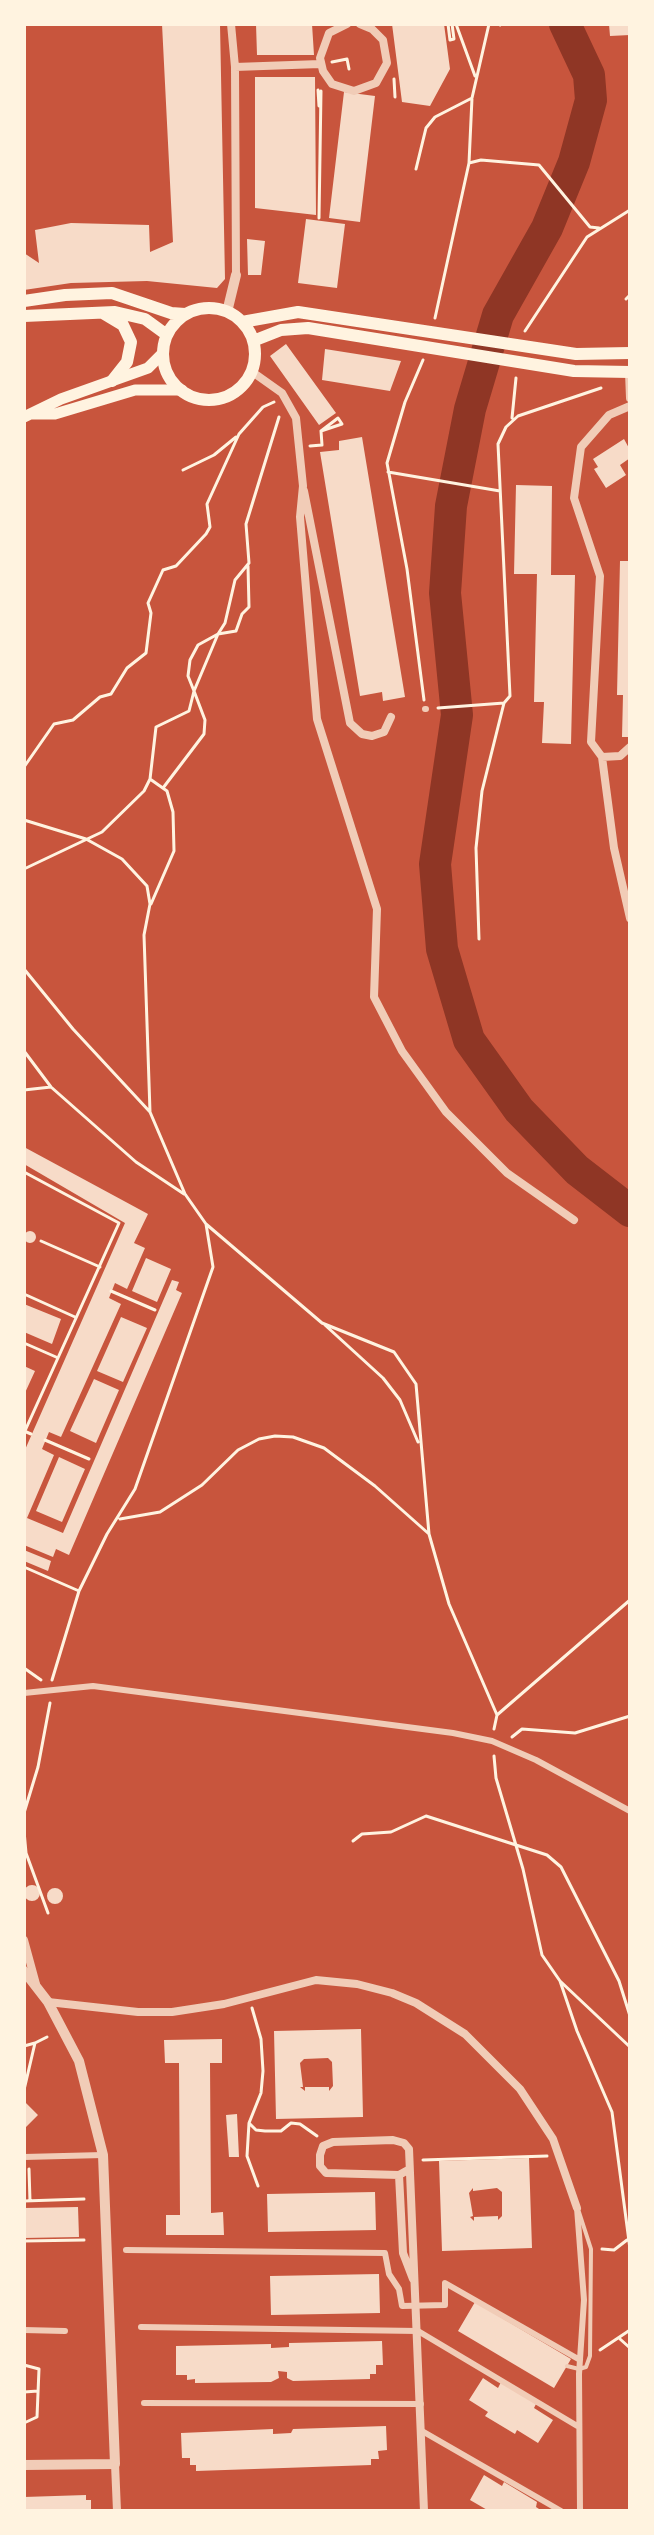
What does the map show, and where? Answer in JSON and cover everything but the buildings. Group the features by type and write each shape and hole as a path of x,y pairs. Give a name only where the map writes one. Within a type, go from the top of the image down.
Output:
{"main road":[{"path":"24,301 112,293 171,313 185,314 209,308 227,312 242,322 253,341 251,371 235,392 217,399 199,398 182,390 169,377 163,353 167,335 185,314"},
{"path":"24,316 97,311 145,319 167,335"},
{"path":"97,311 117,320 131,342 127,362 112,381"},
{"path":"242,322 298,312 576,354 630,353"},
{"path":"253,341 273,332 295,328 574,371 629,372"},
{"path":"28,415 51,403 148,368 163,353"},
{"path":"605,355 629,372"},
{"path":"28,415 55,414 135,390 182,390"}],"street":[{"path":"227,312 236,275 235,67 231,24"},
{"path":"347,24 335,29 324,40 320,64 327,78 339,88 354,91 376,83 385,71 386,47 379,34 360,24"},
{"path":"235,67 320,64"},
{"path":"251,371 278,388 292,408 303,486 350,723 355,730 372,736 384,732 391,717"},
{"path":"629,372 630,398"},
{"path":"630,406 609,415 586,439 575,469 574,498 599,567 591,742 594,751 602,757 620,756 630,747"},
{"path":"303,486 300,517 317,719 377,909 374,997 402,1051 446,1112 507,1173 574,1220"},
{"path":"602,757 614,848 630,918"},
{"path":"24,1693 49,1688 119,1689 372,1721 492,1741 585,1784 630,1811"},
{"path":"24,1940 36,1985"},
{"path":"24,1971 48,2002 79,2061 103,2155 117,2511"},
{"path":"48,2002 138,2012 172,2012 249,1997 304,1982 345,1982 392,1993 440,2017 482,2049 532,2105 553,2139 577,2208 584,2300 579,2369 580,2511"},
{"path":"409,2165 399,2175 326,2173 320,2162 321,2150 327,2143 400,2141 409,2149 424,2511"},
{"path":"27,2157 103,2155"},
{"path":"399,2175 403,2253 416,2287"},
{"path":"126,2250 385,2253 389,2274 399,2289 402,2306 445,2305 445,2283 580,2360"},
{"path":"141,2327 418,2331 579,2427"},
{"path":"24,2330 65,2331"},
{"path":"144,2403 421,2404"},
{"path":"422,2431 561,2511"},
{"path":"24,2465 115,2464"}],"lane":[{"path":"567,2366 586,2367 590,2356 591,2249 577,2208"}],"path":[{"path":"448,42 452,24"},
{"path":"452,24 476,79"},
{"path":"433,324 469,163 472,98 489,24"},
{"path":"338,61 347,59 349,69"},
{"path":"319,83 320,118"},
{"path":"319,218 321,94"},
{"path":"416,169 426,128 435,117 472,98"},
{"path":"469,163 481,160 539,165 590,227 600,228"},
{"path":"522,342 533,316 582,244 600,228 630,210"},
{"path":"626,299 630,295"},
{"path":"426,350 398,424 389,472 407,569 426,709 504,703"},
{"path":"479,939 476,848 482,791 504,703 510,696 498,444 512,419 517,365"},
{"path":"512,419 601,388"},
{"path":"183,470 214,455 239,434 263,407 277,400"},
{"path":"163,788 204,734 205,720 188,676 190,660 198,645 218,634 236,631 249,607 246,524 259,470 281,409"},
{"path":"338,418 342,424 331,428 321,431 338,418"},
{"path":"310,446 322,445 321,431"},
{"path":"24,767 54,724 73,720 100,697 111,694 127,668 146,653 151,613 148,603 163,570 176,566 210,527 207,504 239,434"},
{"path":"389,472 500,491"},
{"path":"24,869 102,832 144,791 150,779 156,727 189,711 194,691 225,623 235,580 249,563"},
{"path":"150,779 163,788 173,812 174,851 150,904 144,935 150,1112"},
{"path":"24,820 86,839 122,859 147,886 150,904"},
{"path":"24,969 73,1029 150,1112 185,1194 206,1224 383,1378 400,1400 420,1446"},
{"path":"24,1051 51,1087 136,1162 185,1194"},
{"path":"24,1090 51,1087"},
{"path":"24,1172 119,1223 95,1285 56,1357 24,1432 31,1434"},
{"path":"24,1813 50,1713 49,1688 79,1591 107,1534 135,1489 213,1267 206,1224"},
{"path":"41,1241 100,1267"},
{"path":"111,1291 155,1310"},
{"path":"24,1294 77,1318"},
{"path":"322,1323 394,1352 416,1384 429,1534 449,1604 497,1715 492,1741 496,1778 516,1845 542,1955 560,1981 630,2047"},
{"path":"24,1343 56,1357"},
{"path":"118,1520 160,1512 202,1485 238,1450 259,1439 275,1436 293,1437 324,1448 375,1486 429,1534"},
{"path":"45,1440 89,1459"},
{"path":"24,1567 79,1591"},
{"path":"497,1715 630,1600"},
{"path":"24,1668 49,1688"},
{"path":"502,1745 522,1729 575,1733 630,1716"},
{"path":"353,1841 362,1834 391,1832 426,1816 547,1855 561,1867 619,1981 630,2016"},
{"path":"24,1831 26,1853 48,1913"},
{"path":"560,1981 577,2031 612,2112 630,2249"},
{"path":"249,1997 261,2039 263,2071 261,2093 249,2123 247,2156 258,2186"},
{"path":"24,2046 47,2037"},
{"path":"24,2090 35,2043"},
{"path":"249,2123 256,2130 281,2131 291,2123 300,2124 327,2143"},
{"path":"409,2165 547,2156"},
{"path":"27,2157 30,2201"},
{"path":"24,2201 84,2199"},
{"path":"591,2249 614,2250 629,2239"},
{"path":"24,2241 84,2240"},
{"path":"590,2356 630,2330"},
{"path":"620,2339 630,2348"},
{"path":"24,2365 37,2366 38,2391 37,2417 24,2423"},
{"path":"24,2392 38,2391"}],"waterway":[{"path":"565,24 589,75 591,100 574,162 547,228 498,315 470,409 451,506 445,593 457,715 435,864 442,949 469,1040 519,1110 577,1170 630,1211"}]}
